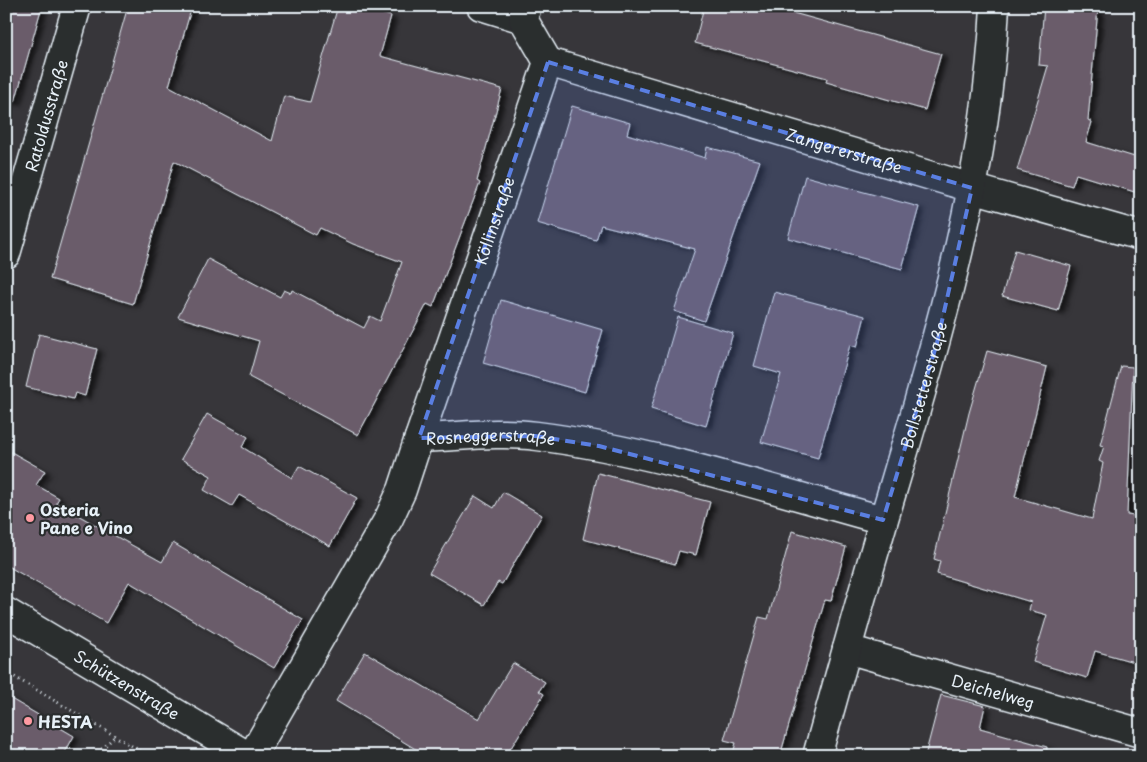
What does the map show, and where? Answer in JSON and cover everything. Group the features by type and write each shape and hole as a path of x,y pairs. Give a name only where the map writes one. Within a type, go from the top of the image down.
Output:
{"street":[{"name":"Ratoldusstraße","path":"6,254 77,6"},
{"path":"481,6 525,13 548,62"},
{"name":"Bollstetterstraße","path":"817,756 883,520 936,343 972,188 988,86 995,6"},
{"name":"Zangererstraße","path":"548,62 972,188 1141,236"},
{"name":"Köllinstraße","path":"419,438 548,62"},
{"name":"Rosneggerstraße","path":"250,756 389,518 402,490 419,438 535,436 599,446 690,467 883,520"},
{"name":"Schützenstraße","path":"6,612 250,756"},
{"name":"Deichelweg","path":"846,650 1141,733"}],"path":[{"path":"6,672 149,756"},
{"path":"95,756 115,736"}],"highlighted area":[{"path":"548,62 972,188 937,343 883,520 599,446 535,436 419,438"}],"building":[{"path":"6,6 42,6 15,102 6,101"},
{"path":"128,6 192,6 169,86 272,141 284,96 310,102 338,6 355,6 391,16 380,56 502,89 477,181 480,183 433,307 427,304 358,435 249,377 259,341 178,317 208,259 280,297 284,290 291,293 292,290 364,328 370,316 380,321 402,262 353,244 320,228 316,235 174,161 133,304 50,279"},
{"path":"704,6 788,6 786,11 941,54 925,110 826,82 827,78 695,43"},
{"path":"1044,6 1098,8 1088,120 1092,122 1086,142 1141,159 1141,194 1076,174 1072,186 1017,170 1048,66 1039,65"},
{"path":"572,106 630,123 627,134 705,158 707,147 760,161 704,321 674,311 695,249 601,225 596,240 537,223"},
{"path":"805,176 919,207 902,269 788,238"},
{"path":"1015,250 1071,266 1058,311 1002,296"},
{"path":"774,292 865,316 857,347 850,345 818,458 761,442 781,374 754,366"},
{"path":"501,300 603,330 585,392 483,363"},
{"path":"678,317 733,333 706,426 651,409"},
{"path":"39,334 97,349 85,396 75,393 73,399 26,387"},
{"path":"987,351 1047,367 1015,497 1092,519 1103,463 1099,461 1104,446 1100,445 1121,366 1133,367 1127,515 1141,517 1141,664 1095,651 1087,678 1033,662 1047,615 1029,610 1031,602 937,574 940,561 934,559 969,413"},
{"path":"207,414 248,437 242,447 292,478 299,466 357,498 330,546 239,495 232,506 204,490 211,476 181,459"},
{"path":"6,449 45,471 36,485 59,498 56,503 162,562 173,543 303,620 274,668 129,582 106,623 6,565"},
{"path":"598,473 710,502 696,555 679,551 675,564 583,539"},
{"path":"503,492 542,515 502,584 498,582 484,605 429,573 475,496 494,508"},
{"path":"792,531 846,547 831,601 825,600 780,756 732,756 736,743 724,740 759,617 768,619"},
{"path":"365,652 479,719 513,663 545,682 539,691 544,694 506,756 427,756 336,701"},
{"path":"941,695 985,706 980,728 1047,747 1046,756 925,756"},
{"name":"HESTA","path":"6,696 74,736 63,756 6,756"}],"place":[{"name":"Osteria Pane e Vino","path":"30,518"},
{"name":"HESTA","path":"28,721"}]}
